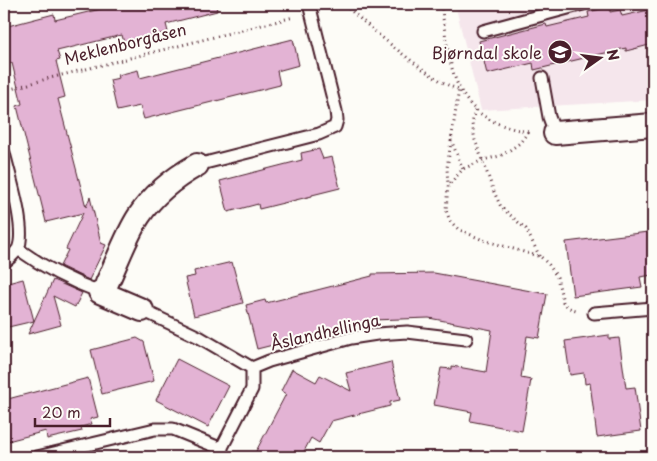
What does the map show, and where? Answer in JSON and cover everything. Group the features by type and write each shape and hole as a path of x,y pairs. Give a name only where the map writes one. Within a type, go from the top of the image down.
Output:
{"street":[{"path":"555,133 653,125"},
{"path":"142,310 104,287 138,216 160,191 197,166"}],"lane":[{"path":"483,31 583,4"},
{"path":"197,166 319,134 335,127 337,120 336,111 311,9"},
{"path":"542,78 555,133"},
{"path":"4,153 19,219 20,235 18,249 4,262"},
{"path":"18,249 43,266 104,287"},
{"path":"594,313 653,308"},
{"path":"37,457 155,430 173,429 220,453 252,389 252,368 199,337 142,310"},
{"name":"Åslandhellinga","path":"252,368 268,361 351,338 377,334 407,332 466,339"}],"path":[{"path":"344,4 428,72 452,88 459,89"},
{"path":"441,4 453,69 459,89 467,103 492,122 512,129 536,134 555,133"},
{"name":"Meklenborgåsen","path":"4,91 311,9"},
{"path":"459,89 446,168 448,186 446,210 450,221 458,229 483,240 541,257"},
{"path":"475,110 472,124 475,140 501,207 526,229 541,257 557,277 563,302 569,308 594,313"},
{"path":"448,186 463,169 483,160 500,156 520,143 528,132"},
{"path":"451,140 463,169"}],"shaded area":[{"name":"Bjørndal skole","path":"455,4 653,4 653,100 481,110"}],"building":[{"path":"108,4 216,4 217,11 166,24 168,32 124,43 122,35 57,51 60,60 56,61 65,97 58,99 86,207 90,197 101,243 106,245 89,280 60,266 83,213 46,222 17,106 22,104 12,63 4,65 4,27 54,14 55,20 109,7"},
{"path":"610,7 610,12 620,10 622,16 653,9 653,44 626,51 626,48 534,70 533,63 487,74 479,41 546,24 547,27 589,17 588,12"},
{"path":"293,39 299,65 277,71 280,85 144,119 140,106 117,111 110,80 119,78 118,75 138,70 140,78"},
{"path":"319,149 323,159 332,157 340,188 259,209 258,204 228,212 220,181 302,160 301,153"},
{"path":"648,232 649,243 653,243 653,275 640,277 642,287 573,296 566,242"},
{"path":"232,262 243,303 194,316 185,278 195,276 194,271"},
{"path":"434,273 547,294 539,338 527,336 521,378 531,380 522,431 470,421 472,412 434,405 441,368 452,369 452,366 486,372 492,330 429,318 372,320 257,349 246,305 265,300 266,303 372,276 372,274"},
{"path":"23,279 34,321 4,328 4,284"},
{"path":"53,280 82,293 75,307 53,296 61,325 28,334"},
{"path":"609,335 609,339 619,338 626,388 635,387 641,431 597,437 590,383 585,384 584,373 570,375 565,341"},
{"path":"137,338 144,342 154,381 102,394 91,350"},
{"path":"177,359 229,386 208,427 156,400"},
{"path":"391,362 400,400 390,402 390,406 331,421 319,443 311,438 301,457 253,457 286,394 281,391 292,369 316,382 320,375 351,391 346,373"},
{"path":"88,378 98,417 90,419 92,424 81,427 82,431 47,439 46,431 4,442 4,400"}],"place":[{"name":"Bjørndal skole","path":"560,52"}]}
